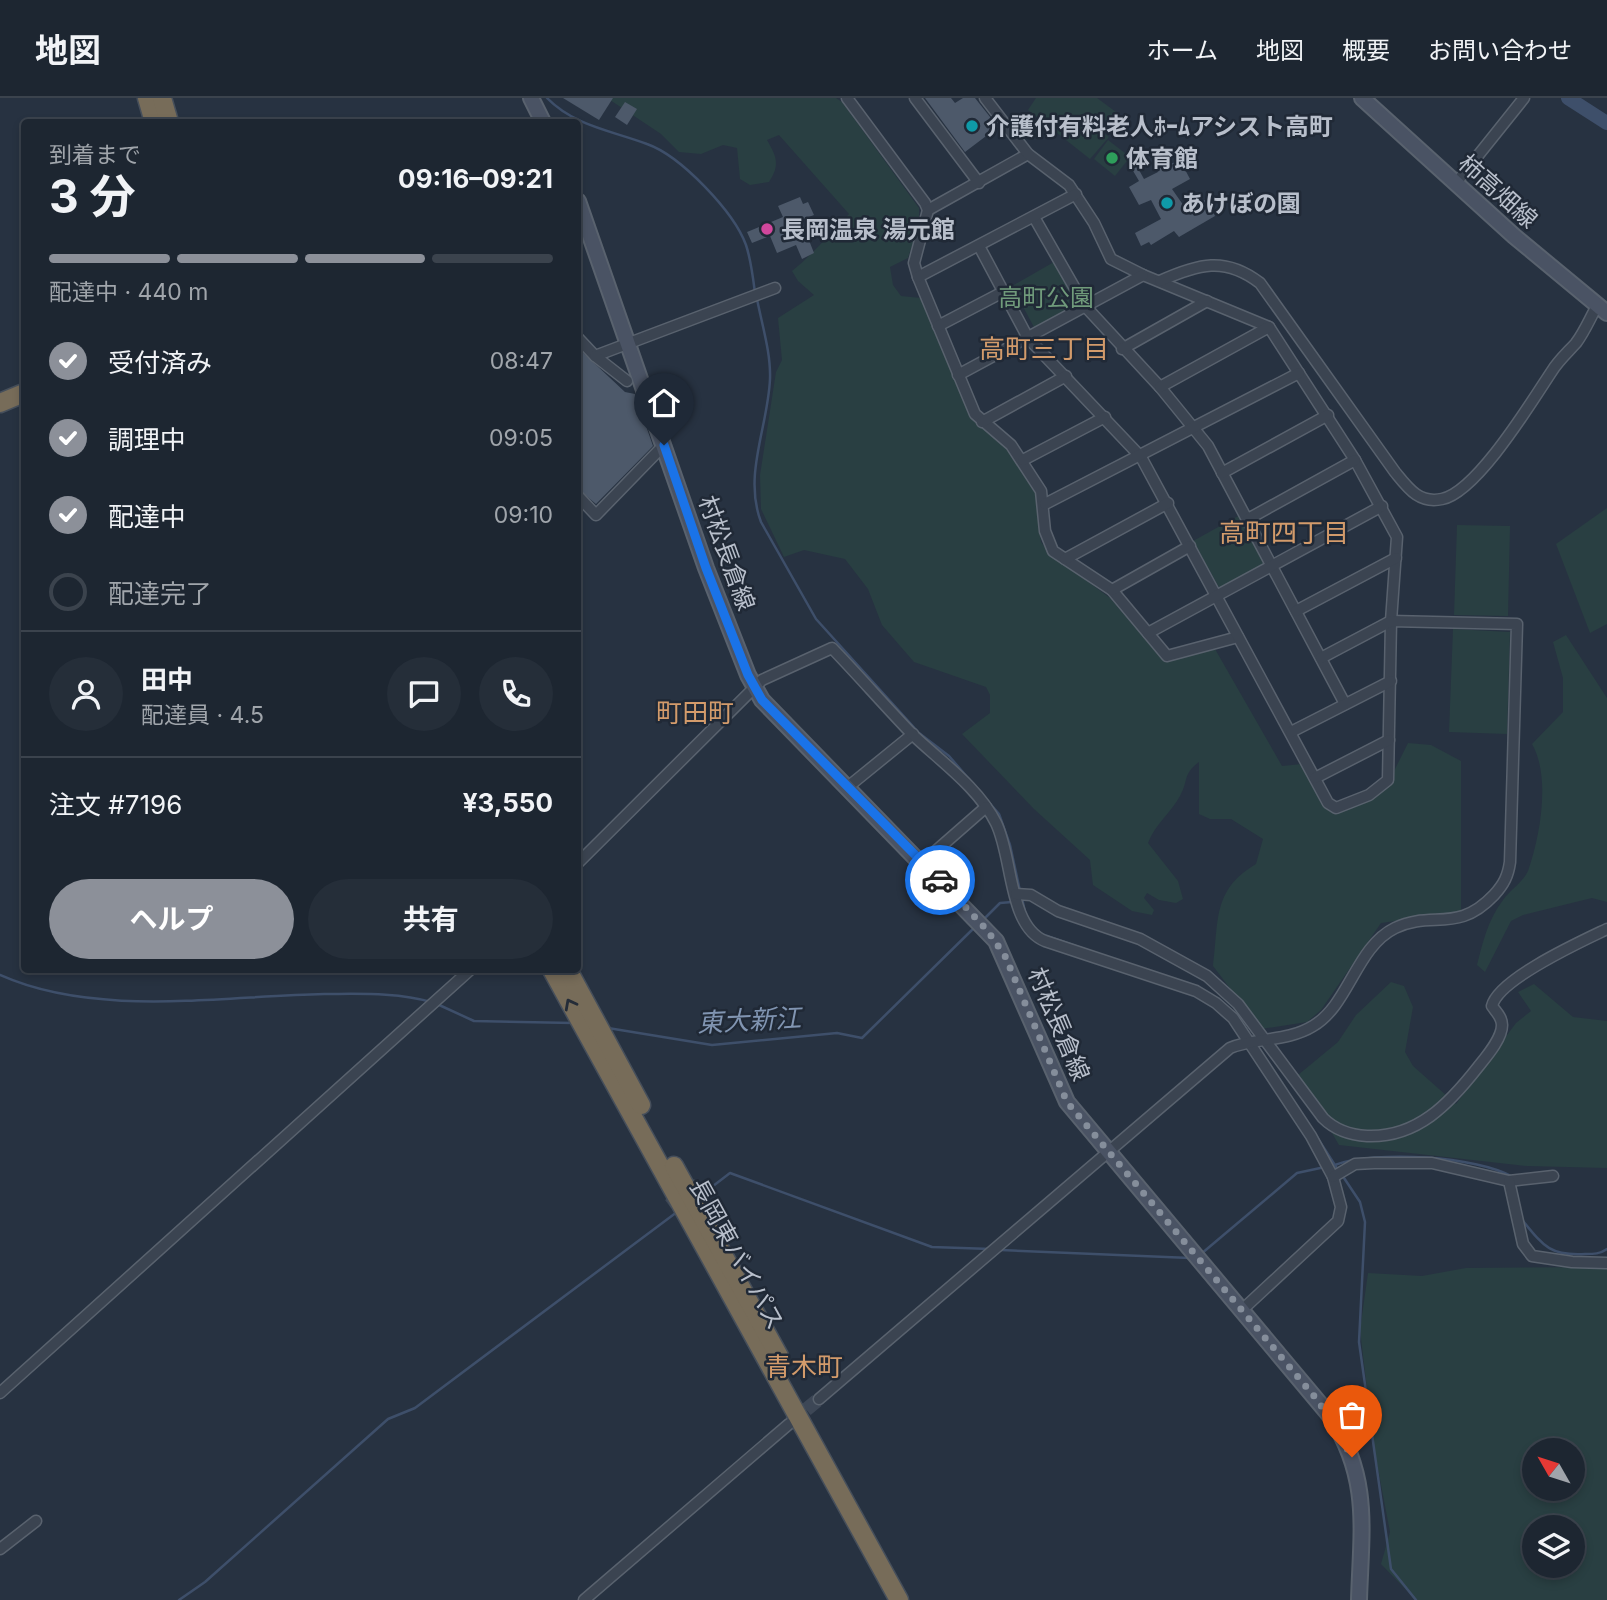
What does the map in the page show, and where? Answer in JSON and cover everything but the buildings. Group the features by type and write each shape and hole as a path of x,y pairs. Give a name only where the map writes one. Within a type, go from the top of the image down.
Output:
{"highway":[{"path":"147,98 153,119"},
{"path":"162,98 168,119"},
{"path":"0,403 21,392"},
{"name":"長岡東バイパス","path":"554,973 900,1600"},
{"name":"長岡東バイパス","path":"570,973 913,1600"}],"main road":[{"path":"531,98 542,119"},
{"name":"柿高畑線","path":"1362,98 1529,250 1602,309"},
{"name":"村松長倉線","path":"581,209 706,568 754,687 788,728 849,786 996,941 1059,1088 1108,1152 1319,1402 1352,1457 1362,1502 1359,1600"}],"street":[{"path":"847,98 928,210"},
{"path":"915,98 979,183"},
{"path":"979,246 1028,338 1141,457 1328,803 1336,808 1369,795 1388,780 1395,529 1328,415 1269,327 1111,259 1069,185 1028,154 985,98"},
{"path":"1456,183 1524,98"},
{"path":"1028,154 928,210 914,263 958,375 975,414 1011,445 1041,491 1048,542 1053,551 1112,590 1167,656 1238,637"},
{"path":"918,277 1076,194"},
{"path":"1034,217 1085,306 1194,426 1248,519 1345,704"},
{"path":"1160,281 1180,272 1210,265 1236,268 1260,283 1408,488 1417,496 1437,500 1452,496 1484,465 1532,405 1552,371 1602,309"},
{"path":"958,375 1143,275"},
{"path":"596,356 775,288"},
{"path":"938,326 1003,292"},
{"path":"1122,349 1207,301"},
{"path":"1160,387 1269,327"},
{"path":"581,342 627,381"},
{"path":"1045,505 1299,373"},
{"path":"982,422 1066,376"},
{"path":"1222,473 1328,415"},
{"path":"1023,460 1105,417"},
{"path":"581,499 596,515 664,445"},
{"path":"1248,519 1355,460"},
{"path":"1065,559 1168,503"},
{"path":"1148,633 1382,506"},
{"path":"1112,590 1191,546"},
{"path":"1296,611 1396,558"},
{"path":"819,1399 1230,1048 1249,1042 1265,1042 1315,1025 1388,933 1407,924 1453,920 1472,914 1507,878 1510,862 1517,624 1391,621 1321,658"},
{"path":"581,860 754,687 773,674 832,648 986,807 1006,846 1021,919 1035,936 1206,996 1233,1018 1311,1136 1333,1177 1341,1207 1332,1230 1241,1310"},
{"path":"1291,732 1391,681"},
{"path":"849,786 913,734"},
{"path":"1315,778 1389,740"},
{"path":"922,863 986,807"},
{"path":"1016,894 1031,895 1058,911 1140,939 1207,976 1238,1004 1329,1124 1357,1135 1399,1134 1438,1112 1483,1060 1501,1032 1501,1018 1492,1006 1505,988 1571,944 1607,929"},
{"path":"0,1393 467,973"},
{"path":"1333,1177 1355,1164 1432,1163 1509,1181 1553,1176"},
{"path":"1509,1181 1522,1244 1532,1256 1572,1262 1607,1263"},
{"path":"584,1600 789,1424"},
{"path":"0,1549 36,1521"}],"green space":[{"path":"607,98 836,98 842,102 919,208 919,224 908,258 890,267 893,285 901,296 921,298 970,414 1007,448 1036,494 1041,542 1049,553 1110,598 1162,659 1169,661 1215,649 1282,766 1302,764 1321,803 1332,810 1385,789 1408,743 1431,745 1461,761 1461,912 1381,923 1321,1010 1307,1022 1261,1029 1213,966 1220,908 1232,885 1256,864 1263,839 1231,819 1210,819 1199,814 1199,762 1188,774 1180,796 1148,843 1178,881 1183,899 1176,903 1159,900 1147,893 1144,898 1154,910 1152,915 1132,911 1093,885 1090,860 1034,809 962,734 990,713 990,695 986,687 914,662 882,625 868,589 845,559 804,550 784,557 761,509 760,475 776,372 782,360 778,318 814,295 798,281 792,271 849,214 779,135 767,140 776,161 775,171 769,182 750,185 740,179 737,148 723,145 701,154 679,152 661,134"},
{"path":"1036,98 1097,98 1116,112 1101,131 1109,137 1090,159 1028,110"},
{"name":"体育館","path":"1108,140 1130,157 1115,176 1094,159"},
{"name":"高町公園","path":"1054,262 1080,307 1036,331 1012,286"},
{"path":"1607,508 1607,624 1590,633 1556,544"},
{"path":"1240,515 1264,565 1220,589 1193,541"},
{"path":"1457,525 1510,526 1508,616 1454,615"},
{"path":"1453,629 1510,632 1507,734 1449,732"},
{"path":"1566,635 1607,698 1607,902 1592,898 1523,915 1511,921 1485,972 1477,965 1487,931 1503,900 1528,871 1540,825 1541,773 1532,744 1563,712 1563,678 1553,642"},
{"path":"1391,982 1404,986 1413,1007 1405,1052 1413,1066 1456,1104 1516,1023 1531,1011 1518,992 1534,984 1573,1017 1607,1021 1607,1168 1527,1166 1339,1145 1298,1075 1338,1042 1356,1015"},
{"path":"1607,1267 1607,1600 1416,1600 1381,1564 1390,1532 1374,1448 1360,1330 1368,1273 1422,1276 1466,1268"}],"waterway":[{"path":"547,98 578,119"},
{"path":"1568,98 1607,123"},
{"path":"581,121 661,150 705,187 740,232 749,257 755,293"},
{"path":"757,299 770,369 768,397 755,469 756,504 761,522 816,619 919,733 949,756 999,814 1010,845 1020,891"},
{"name":"東大新江","path":"1022,898 1025,912"},
{"name":"東大新江","path":"984,919 1000,903 1012,902"},
{"name":"東大新江","path":"608,1028 712,1045 837,1033 862,1038 976,926"},
{"name":"東大新江","path":"1044,935 1090,951"},
{"name":"東大新江","path":"0,975 37,988 118,1000 364,994 392,995 431,1002"},
{"name":"東大新江","path":"437,1004 474,1021 573,1023"},
{"name":"東大新江","path":"1315,1134 1338,1170"},
{"path":"1335,1165 1375,1158 1426,1158 1476,1164 1513,1177"},
{"path":"1201,1254 1297,1173 1325,1167"},
{"path":"700,1196 730,1173 932,1247 991,1249"},
{"path":"1342,1175 1360,1202 1365,1222 1359,1342 1391,1569 1416,1600"},
{"path":"179,1600 205,1582 388,1419 415,1408 677,1212"},
{"path":"1523,1221 1543,1243 1556,1251 1591,1254 1607,1249"},
{"path":"1001,1250 1190,1258"}],"tunnel":[{"path":"668,1204 697,1183"},
{"path":"790,1423 819,1399"}],"way so far":[{"path":"940,880 987,930 1005,956 1067,1102 1319,1402 1347,1443 1352,1457"}],"place":[{"name":"介護付有料老人ﾎｰﾑアシスト高町","path":"972,126"},
{"name":"体育館","path":"1112,158"},
{"name":"あけぼの園","path":"1167,203"},
{"name":"長岡温泉 湯元館","path":"767,229"}],"district":[{"name":"高町三丁目","path":"1044,348"},
{"name":"高町四丁目","path":"1284,532"},
{"name":"町田町","path":"695,712"},
{"name":"青木町","path":"804,1366"}],"route":[{"path":"664,445 706,568 748,675 762,700 940,880"}]}
